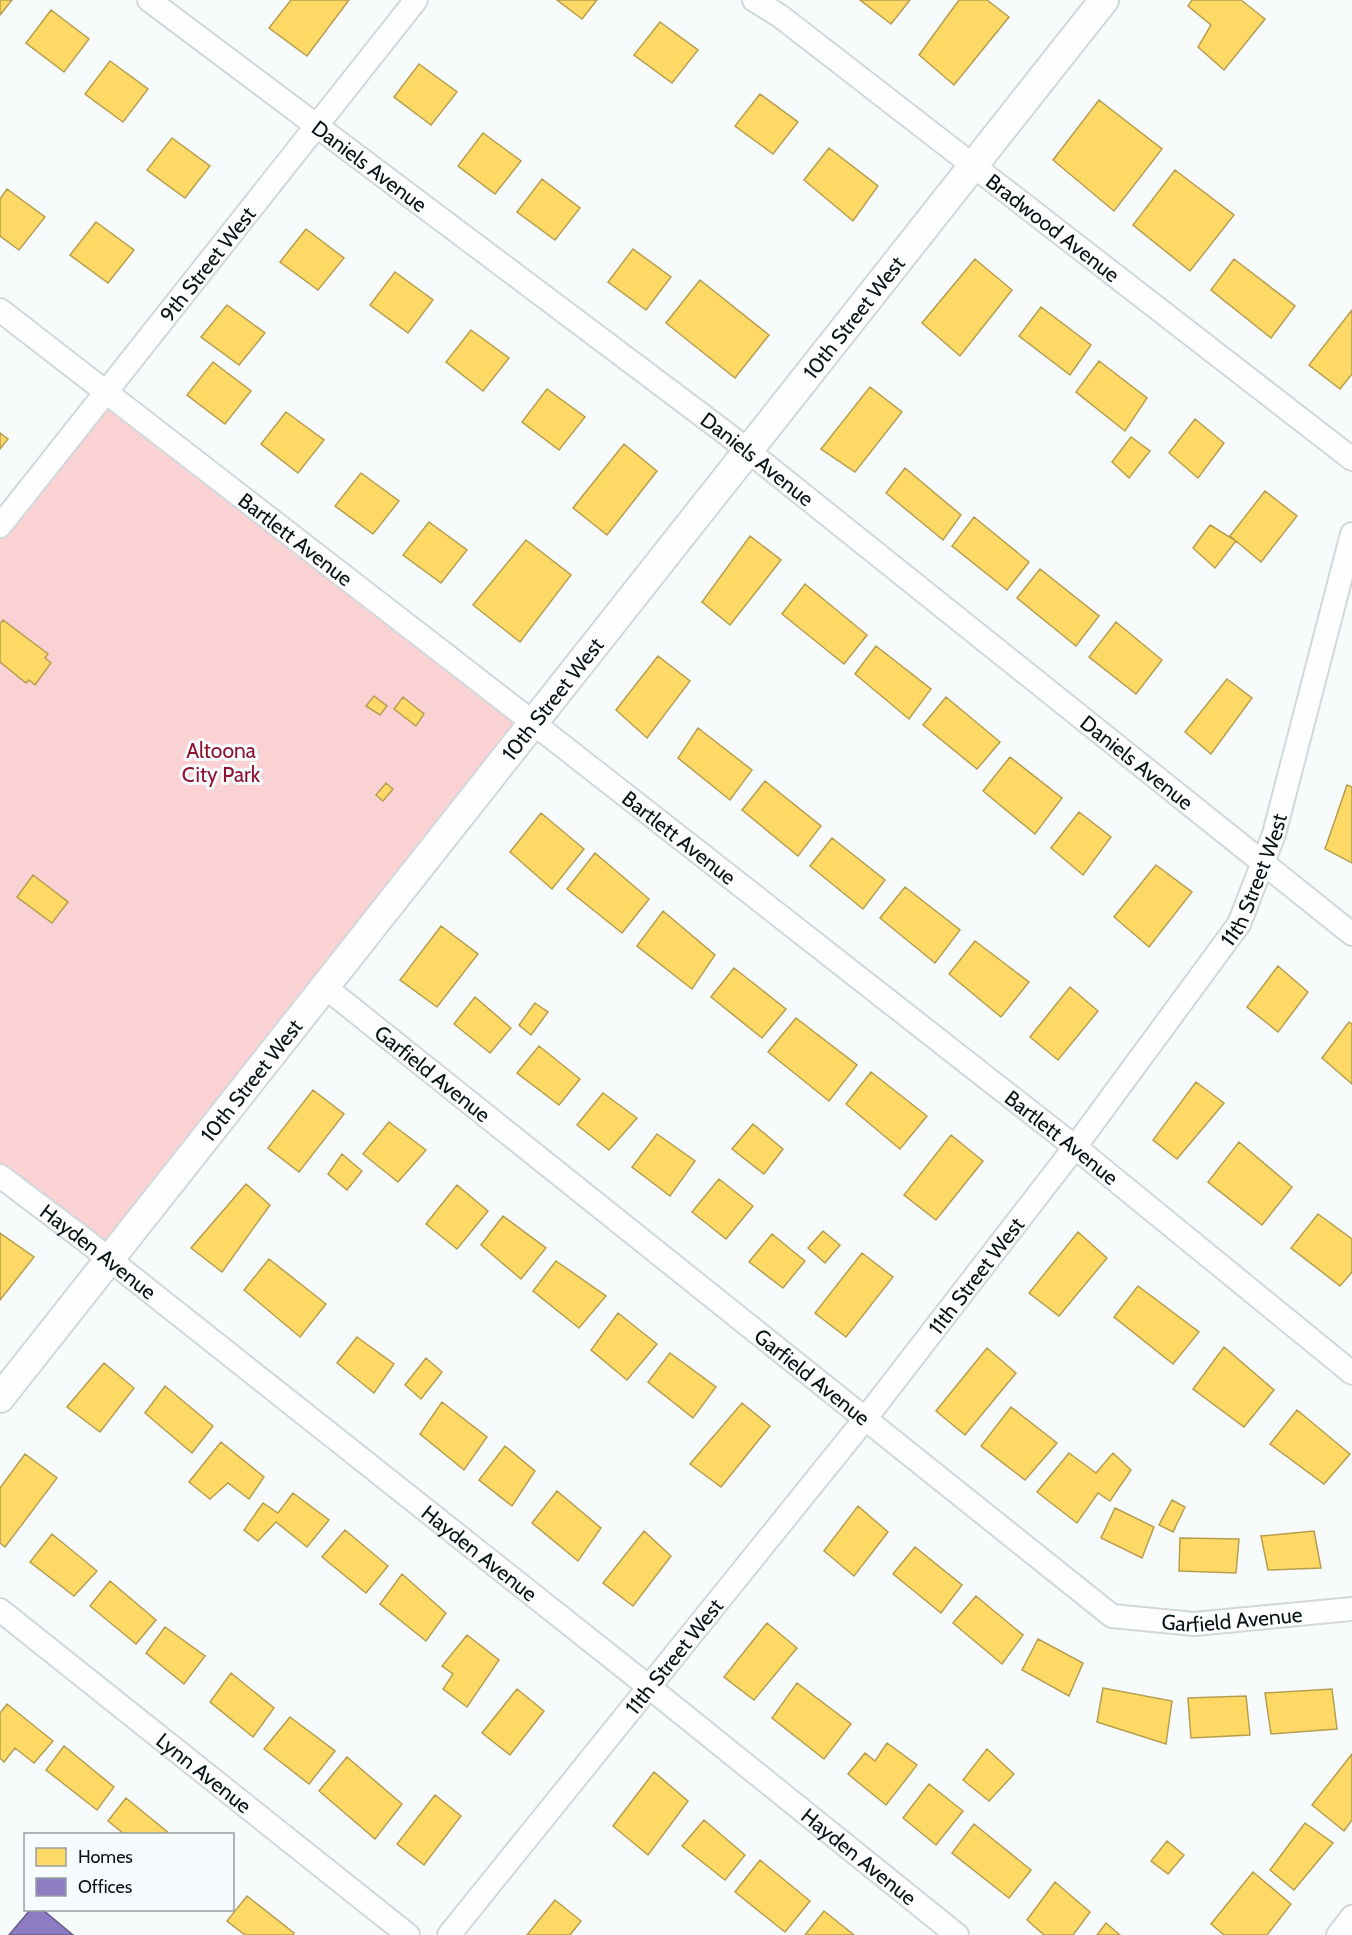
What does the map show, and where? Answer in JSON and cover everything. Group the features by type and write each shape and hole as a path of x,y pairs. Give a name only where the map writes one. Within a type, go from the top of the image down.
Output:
{"street":[{"name":"Daniels Avenue","path":"149,0 749,452 1352,934"},
{"name":"9th Street West","path":"0,526 416,0"},
{"name":"Bradwood Avenue","path":"754,0 780,16 1352,459"},
{"name":"10th Street West","path":"0,1398 107,1259 749,452 1104,0"},
{"name":"Bartlett Avenue","path":"0,310 108,391 1075,1147 1352,1373"},
{"name":"11th Street West","path":"449,1935 865,1419 1075,1147 1239,924 1274,834 1352,534"},
{"name":"Garfield Avenue","path":"325,987 1112,1616 1194,1624 1352,1610"},
{"name":"Hayden Avenue","path":"0,1176 649,1687 957,1935"},
{"name":"Lynn Avenue","path":"0,1610 408,1935"},
{"path":"1338,1935 1352,1917"}],"green space":[{"name":"Altoona City Park","path":"108,391 534,723 107,1259 0,1176 0,526"}],"building: Homes":[{"path":"0,0 12,0 0,15"},
{"path":"291,0 349,0 307,56 269,28"},
{"path":"557,0 597,0 582,19"},
{"path":"860,0 910,0 891,24"},
{"path":"959,0 987,0 1009,17 954,85 919,55"},
{"path":"1192,0 1241,0 1265,19 1224,70 1198,47 1211,25 1188,6"},
{"path":"51,10 89,39 64,72 26,43"},
{"path":"660,22 698,50 672,83 634,55"},
{"path":"110,61 148,89 123,122 85,94"},
{"path":"419,64 457,92 431,125 394,97"},
{"path":"760,94 798,122 773,154 735,126"},
{"path":"1099,100 1162,149 1114,211 1053,160"},
{"path":"483,133 521,161 495,194 458,166"},
{"path":"172,138 210,166 185,198 147,170"},
{"path":"829,148 878,186 853,221 804,180"},
{"path":"1175,170 1234,215 1190,271 1133,225"},
{"path":"542,179 580,208 555,240 517,212"},
{"path":"7,189 45,217 19,250 0,236 0,199"},
{"path":"96,222 134,250 108,283 70,255"},
{"path":"306,229 344,258 318,290 280,262"},
{"path":"633,249 671,277 646,310 608,282"},
{"path":"975,259 1012,290 960,356 922,323"},
{"path":"1234,259 1295,306 1271,338 1211,290"},
{"path":"395,272 433,300 408,333 370,305"},
{"path":"700,280 769,335 735,378 666,323"},
{"path":"227,305 265,333 239,365 201,337"},
{"path":"1041,307 1091,345 1070,375 1019,336"},
{"path":"1352,310 1352,374 1340,389 1309,365"},
{"path":"471,330 509,358 483,391 446,362"},
{"path":"1099,361 1147,398 1125,431 1076,392"},
{"path":"213,362 251,391 225,424 187,395"},
{"path":"870,387 902,412 855,472 821,449"},
{"path":"547,389 585,417 559,450 522,422"},
{"path":"286,412 324,440 298,473 261,444"},
{"path":"1195,419 1224,443 1198,478 1169,453"},
{"path":"0,433 8,439 0,449"},
{"path":"1131,437 1150,451 1129,478 1112,462"},
{"path":"624,444 657,471 607,535 573,508"},
{"path":"905,468 961,515 943,540 886,493"},
{"path":"361,473 399,501 373,534 335,506"},
{"path":"1265,491 1297,516 1261,562 1230,536"},
{"path":"974,517 1029,562 1007,590 952,546"},
{"path":"429,522 467,550 441,583 403,555"},
{"path":"1210,525 1236,541 1215,568 1193,548"},
{"path":"750,536 781,560 730,625 702,602"},
{"path":"526,540 571,575 520,642 473,605"},
{"path":"1040,569 1099,616 1076,646 1017,598"},
{"path":"805,584 867,635 844,664 782,614"},
{"path":"3,620 48,654 45,658 51,663 35,685 29,680 26,683 0,662 0,624"},
{"path":"1116,622 1162,660 1136,694 1089,657"},
{"path":"876,646 931,689 909,719 855,674"},
{"path":"658,656 690,681 647,738 616,710"},
{"path":"1227,679 1252,698 1211,754 1185,732"},
{"path":"374,696 387,706 380,715 366,706"},
{"path":"403,697 424,714 416,726 394,709"},
{"path":"946,697 1000,742 977,769 923,725"},
{"path":"698,728 752,770 730,800 678,758"},
{"path":"1010,757 1062,798 1035,834 983,791"},
{"path":"765,781 821,826 798,856 742,810"},
{"path":"386,783 393,789 383,801 376,795"},
{"path":"1347,785 1352,787 1352,863 1325,849"},
{"path":"1079,812 1111,837 1083,875 1051,848"},
{"path":"541,813 584,849 552,889 510,852"},
{"path":"832,838 885,880 863,909 810,866"},
{"path":"595,853 649,899 622,933 567,889"},
{"path":"1156,865 1192,892 1149,947 1114,917"},
{"path":"33,875 68,902 52,923 17,897"},
{"path":"905,887 960,930 935,963 880,918"},
{"path":"663,911 715,955 692,989 637,946"},
{"path":"441,926 478,954 437,1007 400,980"},
{"path":"975,941 1029,982 1001,1017 949,974"},
{"path":"1278,966 1308,992 1278,1032 1247,1007"},
{"path":"734,968 786,1009 762,1038 711,997"},
{"path":"1070,987 1098,1011 1058,1060 1030,1037"},
{"path":"475,997 511,1028 490,1053 454,1024"},
{"path":"535,1003 548,1012 531,1035 519,1025"},
{"path":"796,1018 857,1065 829,1101 768,1052"},
{"path":"1349,1022 1352,1024 1352,1084 1322,1058"},
{"path":"539,1046 580,1079 559,1105 517,1073"},
{"path":"871,1072 927,1116 900,1149 846,1104"},
{"path":"1196,1082 1224,1103 1177,1159 1153,1140"},
{"path":"313,1090 344,1114 299,1172 268,1148"},
{"path":"603,1093 637,1118 609,1150 577,1125"},
{"path":"389,1122 426,1150 398,1182 363,1154"},
{"path":"753,1124 783,1149 764,1174 732,1149"},
{"path":"657,1134 695,1161 670,1196 632,1167"},
{"path":"951,1135 983,1161 936,1220 904,1195"},
{"path":"1239,1142 1292,1187 1262,1225 1208,1182"},
{"path":"342,1154 362,1171 347,1190 328,1174"},
{"path":"719,1179 753,1206 726,1239 692,1212"},
{"path":"246,1184 270,1205 222,1272 191,1248"},
{"path":"457,1185 488,1211 457,1249 426,1224"},
{"path":"1318,1214 1352,1239 1352,1272 1340,1286 1291,1248"},
{"path":"503,1216 546,1248 521,1279 481,1245"},
{"path":"823,1231 840,1245 825,1263 808,1248"},
{"path":"1078,1232 1107,1258 1059,1316 1029,1293"},
{"path":"0,1233 34,1257 0,1300"},
{"path":"772,1234 805,1261 783,1288 749,1262"},
{"path":"862,1253 893,1277 846,1337 815,1313"},
{"path":"269,1259 326,1304 300,1337 244,1290"},
{"path":"556,1261 606,1296 579,1328 533,1291"},
{"path":"1138,1286 1199,1332 1173,1364 1114,1317"},
{"path":"618,1313 657,1344 627,1380 591,1350"},
{"path":"357,1337 394,1364 374,1393 337,1363"},
{"path":"1224,1347 1274,1390 1244,1427 1193,1389"},
{"path":"987,1348 1016,1373 965,1435 936,1411"},
{"path":"670,1353 716,1387 693,1418 648,1382"},
{"path":"426,1358 442,1372 421,1399 405,1385"},
{"path":"104,1363 134,1388 100,1432 67,1407"},
{"path":"165,1386 213,1426 192,1453 145,1413"},
{"path":"442,1402 487,1437 464,1470 420,1434"},
{"path":"742,1403 770,1426 721,1487 690,1464"},
{"path":"1011,1407 1057,1443 1025,1480 981,1446"},
{"path":"1297,1410 1350,1454 1324,1484 1270,1444"},
{"path":"221,1442 264,1477 249,1499 228,1483 210,1499 189,1482"},
{"path":"505,1446 535,1471 512,1506 479,1480"},
{"path":"1069,1453 1096,1473 1113,1453 1131,1470 1110,1501 1098,1493 1077,1523 1037,1492"},
{"path":"25,1454 57,1478 5,1547 0,1543 0,1488"},
{"path":"557,1491 601,1528 578,1561 532,1523"},
{"path":"293,1493 329,1520 307,1547 276,1522 258,1541 244,1530 263,1503 278,1513"},
{"path":"1172,1500 1185,1507 1173,1532 1159,1525"},
{"path":"858,1506 888,1532 854,1576 824,1551"},
{"path":"1115,1508 1154,1527 1142,1558 1101,1538"},
{"path":"345,1530 388,1566 366,1593 322,1557"},
{"path":"644,1531 671,1556 633,1606 603,1583"},
{"path":"1314,1531 1321,1568 1268,1570 1261,1536"},
{"path":"52,1534 97,1571 74,1596 30,1562"},
{"path":"1180,1538 1239,1539 1236,1573 1179,1571"},
{"path":"915,1547 962,1585 941,1613 893,1574"},
{"path":"402,1574 446,1613 426,1641 380,1604"},
{"path":"110,1581 156,1620 136,1644 90,1606"},
{"path":"976,1596 1023,1635 1002,1664 953,1623"},
{"path":"767,1623 797,1648 754,1700 724,1677"},
{"path":"165,1627 205,1656 184,1684 146,1653"},
{"path":"467,1635 499,1660 467,1707 443,1689 453,1674 442,1666"},
{"path":"1038,1639 1083,1663 1069,1696 1022,1670"},
{"path":"231,1673 274,1708 253,1737 210,1702"},
{"path":"797,1683 851,1724 824,1759 772,1718"},
{"path":"1103,1688 1172,1701 1166,1744 1097,1722"},
{"path":"517,1689 544,1711 510,1755 482,1733"},
{"path":"1332,1689 1337,1729 1271,1734 1265,1693"},
{"path":"1246,1696 1250,1735 1191,1738 1188,1698"},
{"path":"7,1704 53,1741 34,1763 15,1748 4,1762 0,1758 0,1713"},
{"path":"290,1717 335,1751 309,1784 264,1749"},
{"path":"887,1743 917,1765 886,1805 848,1774 865,1753 875,1761"},
{"path":"64,1746 114,1787 97,1810 46,1770"},
{"path":"987,1749 1014,1774 989,1801 963,1780"},
{"path":"1352,1754 1352,1820 1344,1831 1312,1805"},
{"path":"347,1757 402,1804 375,1839 319,1791"},
{"path":"654,1772 688,1801 648,1855 613,1826"},
{"path":"929,1784 963,1811 936,1845 903,1818"},
{"path":"435,1795 461,1816 424,1865 397,1844"},
{"path":"126,1798 169,1833 123,1833 108,1821"},
{"path":"704,1820 745,1855 725,1880 682,1846"},
{"path":"1305,1823 1333,1843 1294,1890 1270,1870"},
{"path":"974,1824 1031,1870 1009,1898 952,1853"},
{"path":"1167,1841 1184,1855 1168,1874 1151,1861"},
{"path":"760,1860 810,1901 785,1932 735,1892"},
{"path":"1253,1872 1291,1904 1267,1935 1224,1935 1211,1924"},
{"path":"1055,1882 1090,1912 1073,1935 1044,1935 1027,1920"},
{"path":"247,1896 294,1933 293,1935 245,1935 227,1921"},
{"path":"555,1900 581,1921 570,1935 527,1935"},
{"path":"824,1911 854,1935 805,1935"},
{"path":"1106,1923 1120,1935 1097,1935"}],"building: Offices":[{"path":"29,1911 44,1911 73,1935 9,1935"}]}
